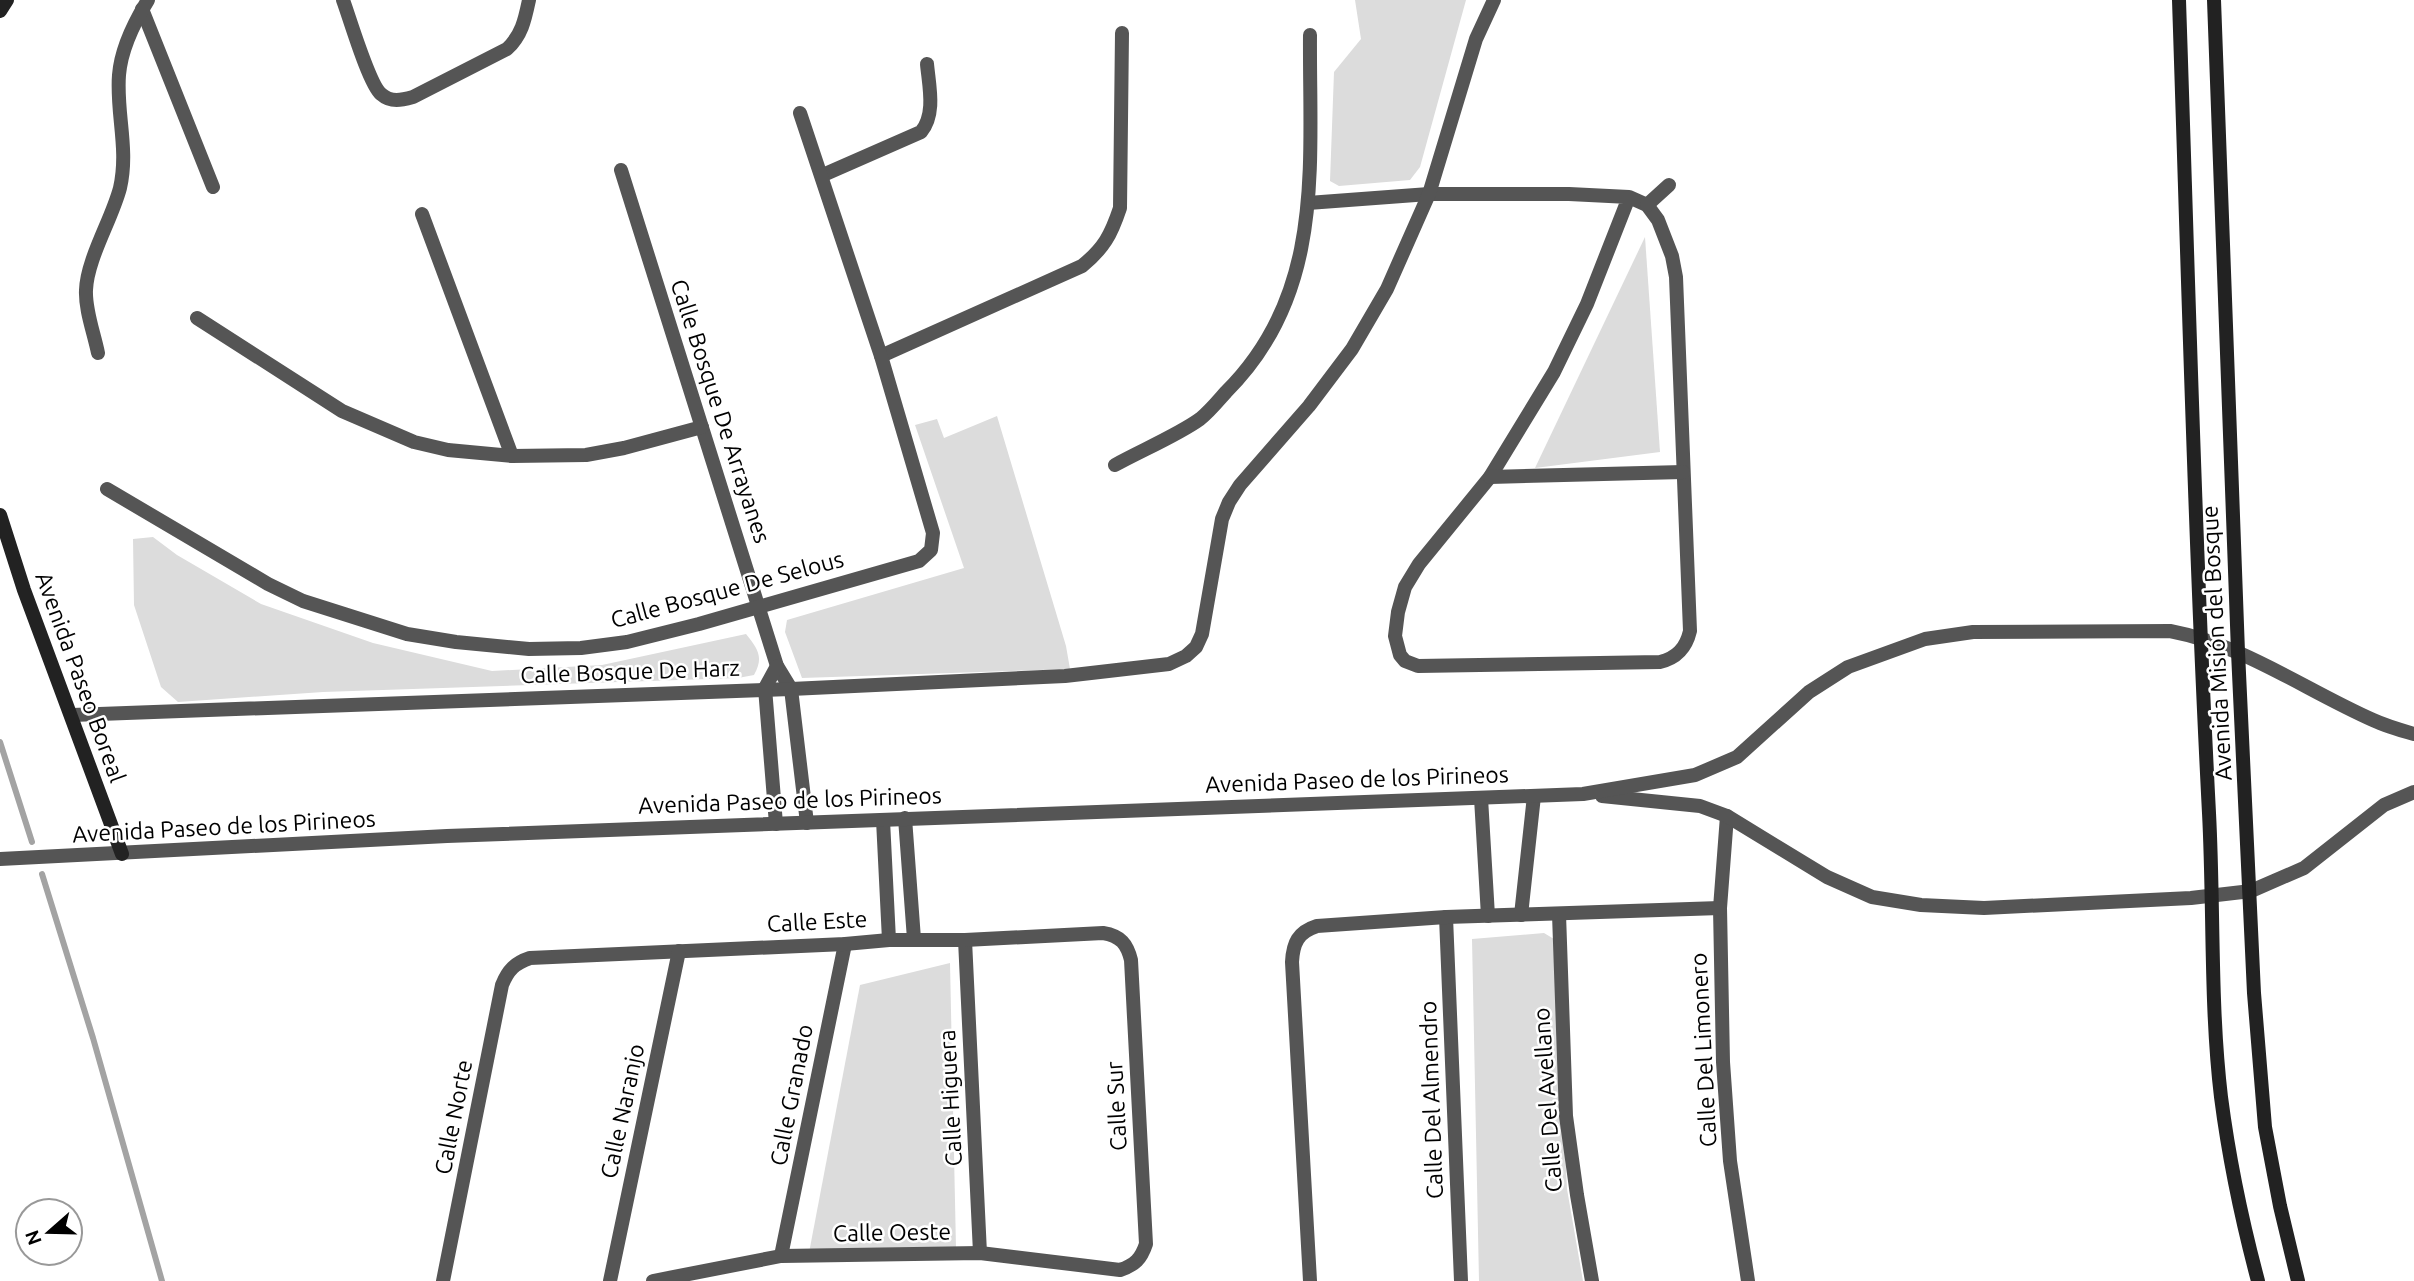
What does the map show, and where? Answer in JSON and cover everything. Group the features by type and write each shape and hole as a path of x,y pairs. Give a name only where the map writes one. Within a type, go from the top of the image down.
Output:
{"main road":[{"path":"0,11 6,0"},
{"name":"Avenida Misión del Bosque","path":"2179,0 2216,1026 2221,1097 2247,1242 2258,1281"},
{"name":"Avenida Misión del Bosque","path":"2214,0 2238,652 2254,993 2265,1127 2298,1281"},
{"name":"Avenida Paseo Boreal","path":"0,515 24,590 122,853"}],"street":[{"path":"343,0 375,87 390,99 400,101 508,49 523,29 529,0"},
{"path":"1429,194 1476,39 1494,0"},
{"path":"145,4 213,187"},
{"path":"98,353 86,290 89,270 120,188 124,145 119,75 123,55 145,4"},
{"path":"881,356 1082,266 1099,252 1111,234 1120,208 1122,33"},
{"path":"1115,465 1200,419 1238,381 1264,347 1289,297 1299,264 1308,203 1310,35"},
{"path":"822,175 921,132 930,112 927,64"},
{"name":"Calle Bosque De Selous","path":"107,489 280,589 337,613 407,634 529,649 581,648 639,639 919,561 931,550 933,533 881,356 800,113"},
{"name":"Calle Bosque De Arrayanes","path":"621,170 777,666 791,689 807,823"},
{"path":"1647,205 1669,185"},
{"path":"1308,203 1429,194 1569,194 1629,197 1647,205 1665,236 1676,277 1690,631 1682,650 1675,657 1660,662 1418,666 1405,661 1400,655 1395,636 1405,587 1419,564 1490,477 1554,372 1587,304 1629,197"},
{"name":"Calle Bosque De Harz","path":"72,715 791,689 1065,676 1169,664 1195,648 1202,634 1222,519 1229,502 1240,485 1309,406 1352,349 1387,289 1429,194"},
{"path":"422,214 512,456"},
{"path":"197,318 310,393 342,411 414,442 448,450 512,456 586,455 624,448 702,427"},
{"path":"1490,477 1683,472"},
{"path":"1583,794 1695,775 1737,757 1809,691 1838,673 1924,639 1986,632 2170,631 2200,636 2238,652 2375,721 2414,734"},
{"path":"776,824 765,688 777,666"},
{"path":"1583,794 1700,806 1727,816 1827,877 1872,897 1922,905 1984,908 2251,891 2304,868 2384,805 2414,792"},
{"name":"Avenida Paseo de los Pirineos","path":"0,859 447,836 1583,794"},
{"path":"1521,915 1534,796"},
{"path":"1481,798 1488,916"},
{"name":"Calle Del Limonero","path":"1727,816 1720,908 1723,1062 1730,1161 1748,1281"},
{"path":"905,818 914,939"},
{"path":"883,820 888,940"},
{"path":"1310,1281 1292,962 1293,946 1300,934 1317,926 1446,918 1720,908"},
{"name":"Calle Del Avellano","path":"1559,914 1566,1116 1592,1281"},
{"name":"Calle Del Almendro","path":"1446,918 1461,1281"},
{"name":"Calle Este","path":"514,965 530,958 888,940 965,940 1104,933 1123,940"},
{"name":"Calle Higuera","path":"965,940 980,1253"},
{"name":"Calle Sur","path":"1123,940 1131,960 1146,1244 1142,1256 1132,1266"},
{"name":"Calle Granado","path":"781,1256 845,944"},
{"name":"Calle Naranjo","path":"610,1281 679,951"},
{"name":"Calle Norte","path":"443,1281 502,985 514,965"},
{"name":"Calle Oeste","path":"653,1281 781,1256 980,1253 1119,1270 1132,1266"}],"shaded area":[{"path":"1355,0 1466,0 1420,167 1410,180 1339,186 1330,181 1334,72 1361,39"},
{"path":"1645,237 1660,452 1535,468"},
{"path":"997,416 1066,646 1070,669 802,678 785,632 787,620 964,568 915,425 937,419 944,438"},
{"path":"153,537 177,555 261,604 373,643 492,671 602,665 746,634 756,649 759,663 754,675 738,678 323,692 178,702 161,687 134,605 133,539"},
{"path":"1544,933 1554,939 1567,1189 1583,1281 1479,1281 1472,939"},
{"path":"950,963 956,1249 808,1258 860,985"}],"waterway":[{"path":"0,742 32,842"},
{"path":"42,874 93,1038 162,1281"}]}
